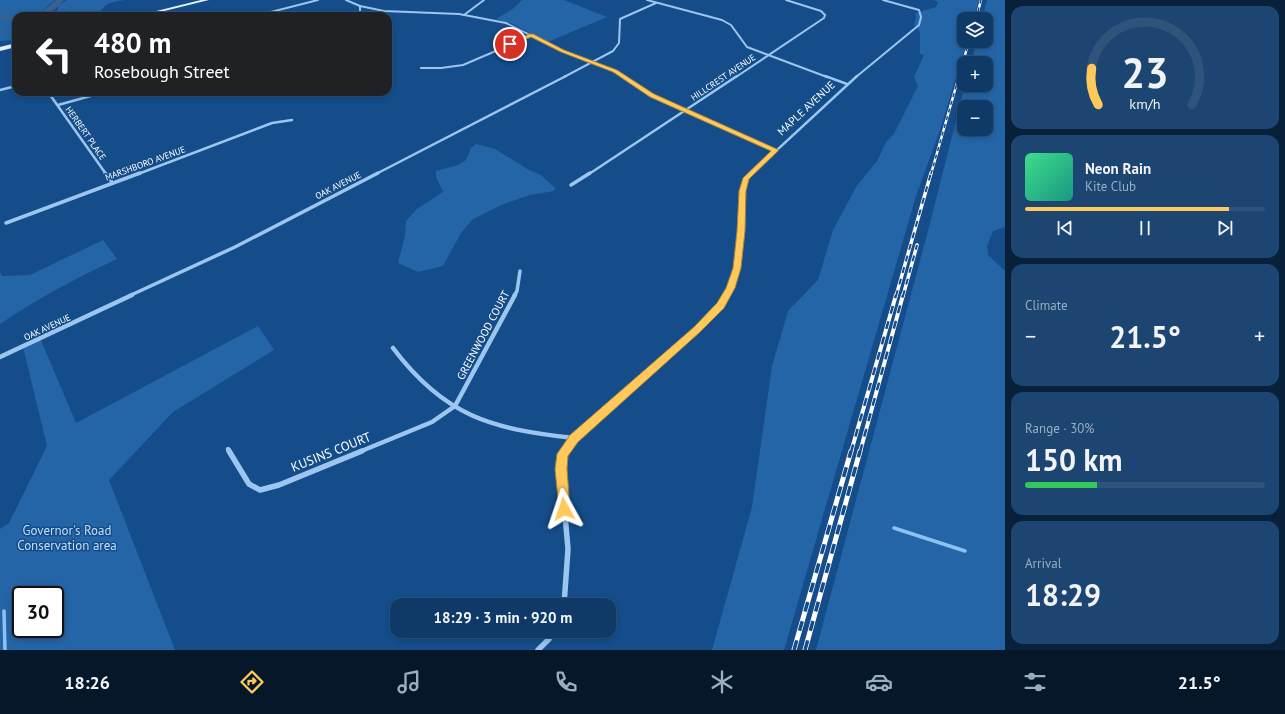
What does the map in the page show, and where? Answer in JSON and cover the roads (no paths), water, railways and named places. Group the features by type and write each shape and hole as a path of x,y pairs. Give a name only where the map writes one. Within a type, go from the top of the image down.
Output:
{"main road":[{"path":"155,12 207,0"},
{"path":"0,49 12,46"}],"street":[{"path":"271,12 318,0"},
{"path":"346,0 360,6 396,12 463,15 506,23 591,63 615,71 652,95 775,150"},
{"path":"463,15 484,0"},
{"path":"647,0 722,20 731,25 747,47 847,84"},
{"name":"HILLCREST AVENUE","path":"571,185 824,18 825,14 821,11 786,0"},
{"name":"MAPLE AVENUE","path":"564,598 568,549 561,469 562,454 574,438 697,330 721,305 731,288 737,268 742,220 742,191 746,178 847,84 919,25 921,17 919,10 883,0"},
{"name":"OAK AVENUE","path":"0,357 235,248 302,211 614,51 618,46 620,39 618,25 620,19 656,3"},
{"path":"360,6 360,12"},
{"path":"421,68 441,68 463,65 531,36"},
{"path":"0,90 12,87"},
{"name":"HERBERT PLACE","path":"51,96 112,182"},
{"path":"58,105 91,96"},
{"name":"MARSHBORO AVENUE","path":"6,223 272,123 292,120"},
{"name":"GREENWOOD COURT","path":"454,406 517,291 520,271"},
{"path":"393,348 404,364 424,384 454,406 482,420 543,435 574,438"},
{"name":"KUSINS COURT","path":"228,449 249,484 260,490 279,485 308,474 432,422 454,406"},
{"path":"538,650 550,638"}],"waterway":[{"path":"46,12 60,0"},
{"path":"0,17 12,18"},
{"path":"894,528 965,551"},
{"path":"4,611 5,650"}],"railway":[{"path":"978,12 981,0"},
{"path":"931,174 967,48"},
{"path":"896,296 931,173"},
{"path":"903,296 917,245"},
{"path":"851,452 896,295"},
{"path":"860,452 903,295"},
{"path":"794,650 851,451"},
{"path":"805,650 860,451"}],"park label":[{"name":"Governor's Road Conservation area","path":"67,538"}]}
